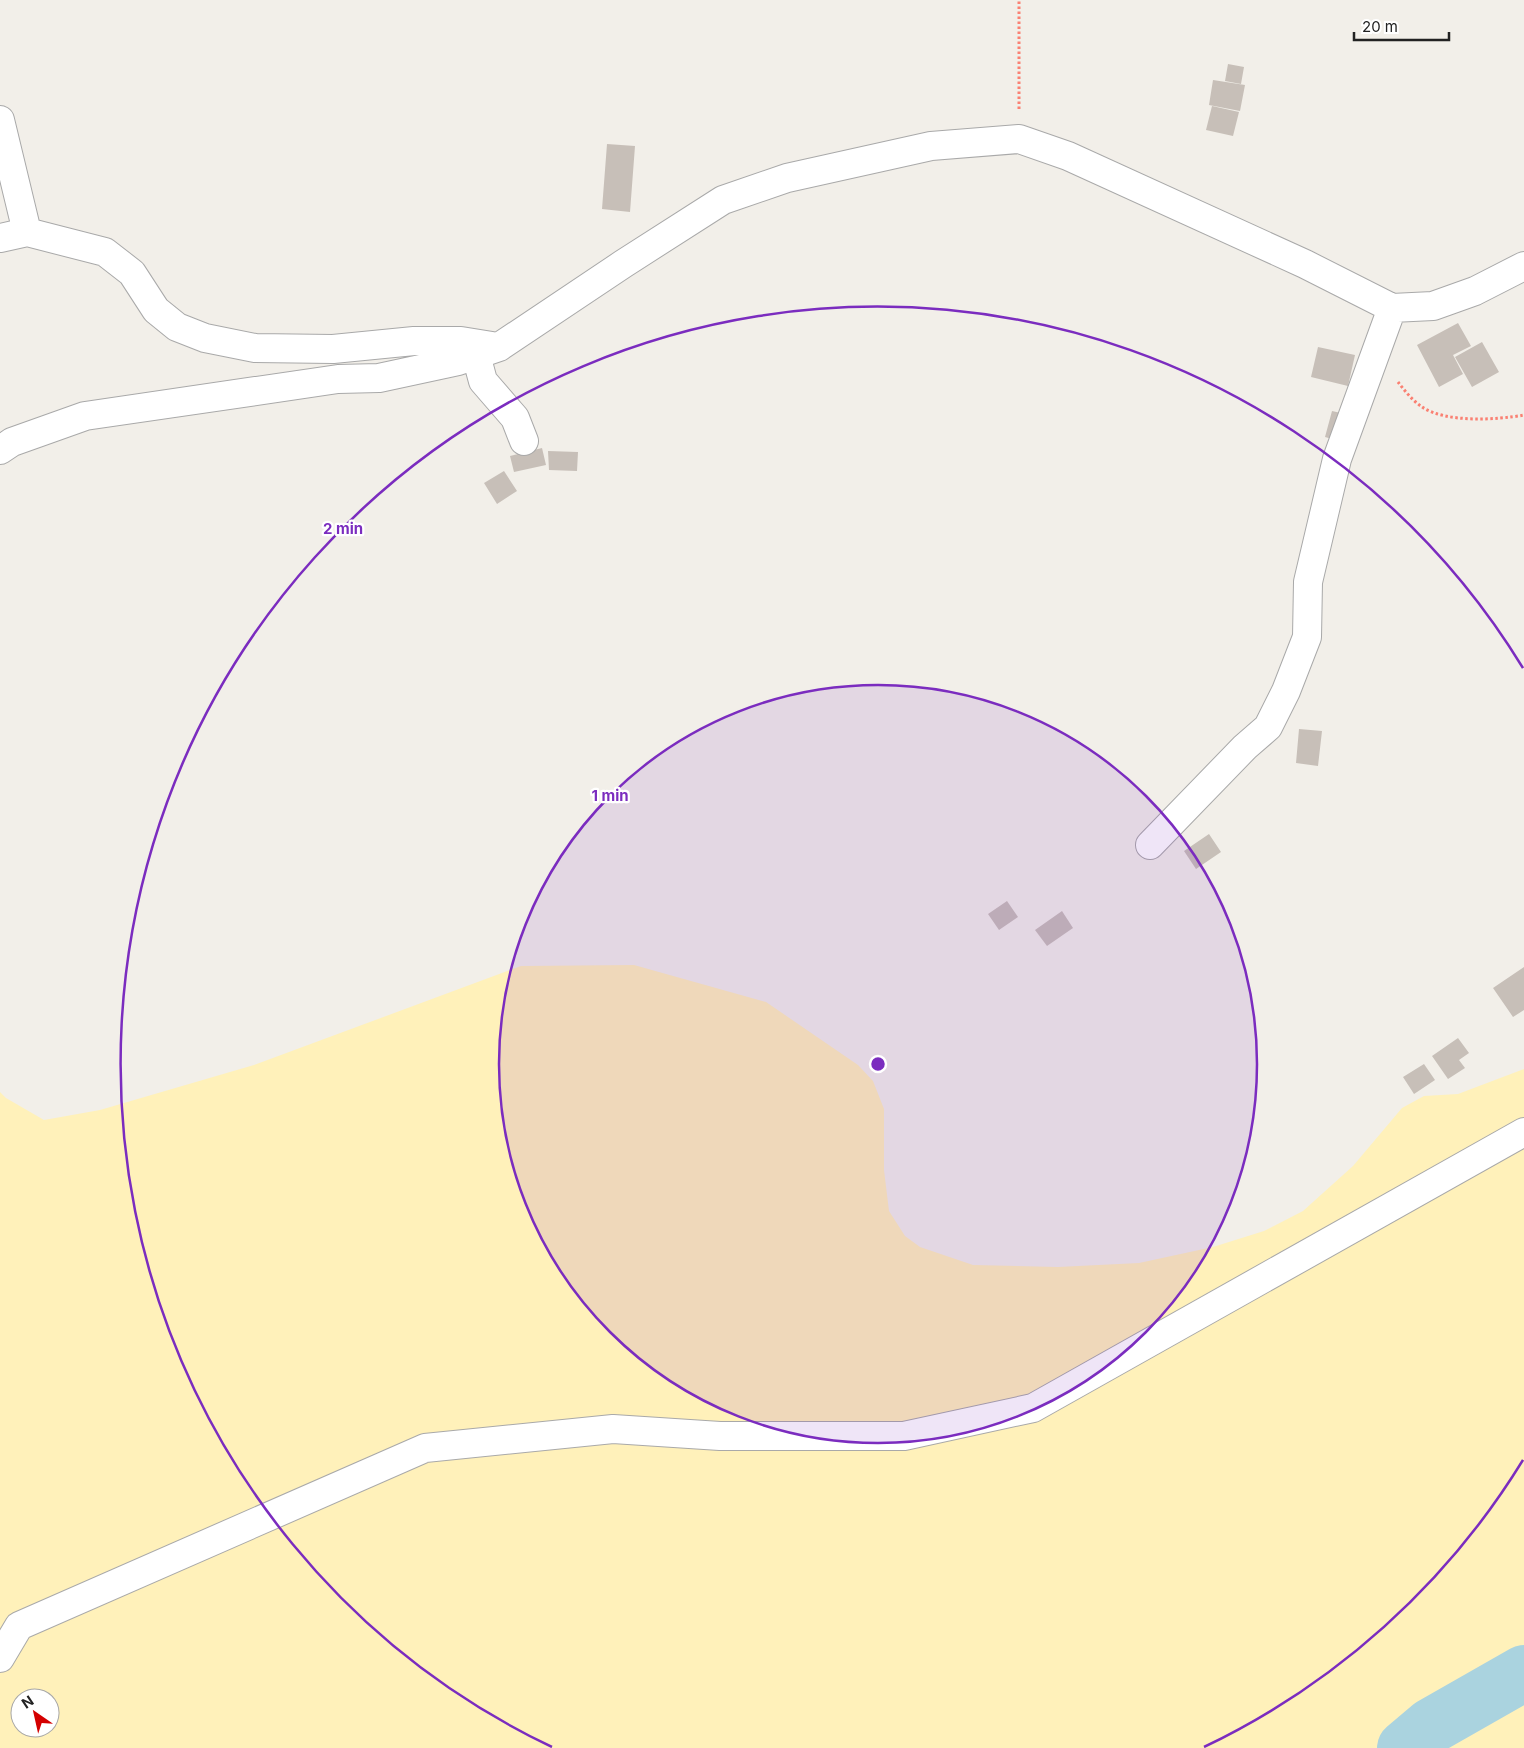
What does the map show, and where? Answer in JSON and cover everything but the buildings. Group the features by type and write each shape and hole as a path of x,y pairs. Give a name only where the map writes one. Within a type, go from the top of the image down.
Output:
{"street":[{"path":"0,120 27,232"},
{"path":"0,450 12,442 86,416 338,379 379,378 458,361 487,351 723,200 787,178 931,146 1019,139 1068,156 1305,264 1392,308 1433,306 1475,291 1524,266"},
{"path":"0,238 27,232 105,252 132,273 156,310 178,327 205,338 255,348 333,349 414,341 461,341 487,351"},
{"path":"1150,845 1245,747 1268,727 1286,691 1307,637 1308,582 1337,459 1392,308"},
{"path":"333,349 338,379"},
{"path":"487,351 482,381 515,418 524,441"},
{"path":"0,1658 10,1631 425,1448 613,1429 720,1436 904,1436 1033,1408 1524,1132"}],"path":[{"path":"1019,139 1020,0"},
{"path":"1403,389 1422,407 1448,416 1501,420 1524,415"}],"sand":[{"path":"634,965 766,1002 858,1065 873,1081 884,1109 884,1170 889,1211 905,1236 920,1247 973,1265 1058,1267 1139,1263 1213,1247 1264,1231 1303,1211 1353,1166 1402,1108 1424,1096 1458,1094 1524,1069 1524,1748 0,1748 0,1092 6,1098 44,1120 100,1110 254,1065 521,966"}],"waterway":[{"path":"1405,1748 1431,1726 1524,1673"}]}
